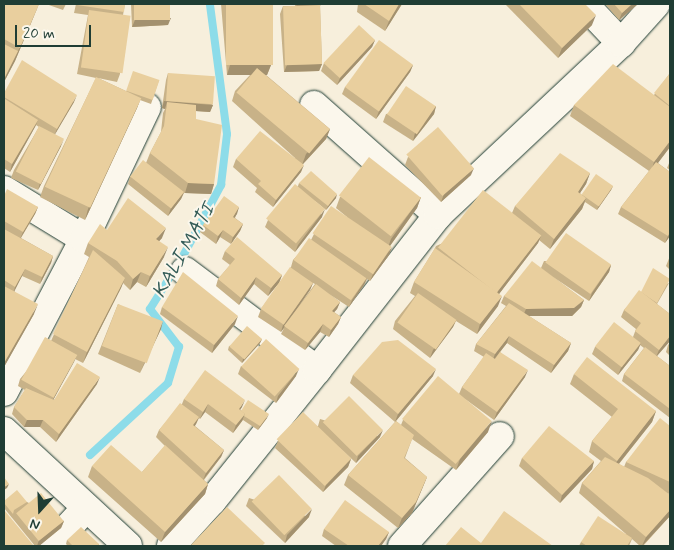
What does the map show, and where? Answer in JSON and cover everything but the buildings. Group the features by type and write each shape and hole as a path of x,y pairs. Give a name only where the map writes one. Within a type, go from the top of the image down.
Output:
{"street":[{"path":"584,4 621,44"},
{"path":"171,546 318,370 438,215 621,44 656,4"},
{"path":"314,105 438,215"},
{"path":"4,392 84,239 147,108"},
{"path":"4,190 84,239"},
{"path":"185,271 318,370"},
{"path":"4,431 85,509 128,546"},
{"path":"402,546 500,436"},
{"path":"50,546 85,509"}],"waterway":[{"name":"KALI MATI","path":"90,455 168,383 179,347 150,309 183,256 221,185 227,134 210,4"}]}
